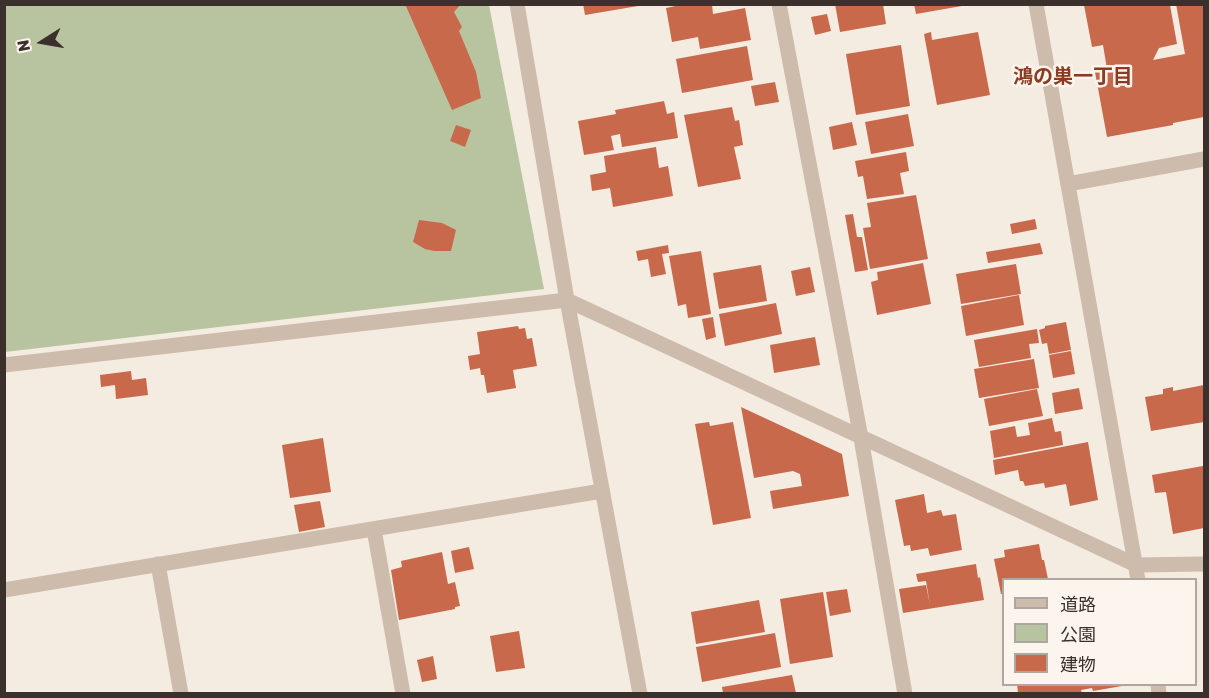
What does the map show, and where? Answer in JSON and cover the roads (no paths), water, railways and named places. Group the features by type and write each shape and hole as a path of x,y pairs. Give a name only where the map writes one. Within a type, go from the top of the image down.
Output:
{"street":[{"path":"517,4 567,300 640,693"},
{"path":"779,4 861,438 905,693"},
{"path":"1036,4 1137,572"},
{"path":"1068,184 1204,159"},
{"path":"4,364 567,300 774,396 1137,572 1204,564"},
{"path":"4,590 602,491"},
{"path":"374,529 403,693"},
{"path":"158,564 181,693"}],"district":[{"name":"鴻の巣一丁目","path":"1073,77"}]}
